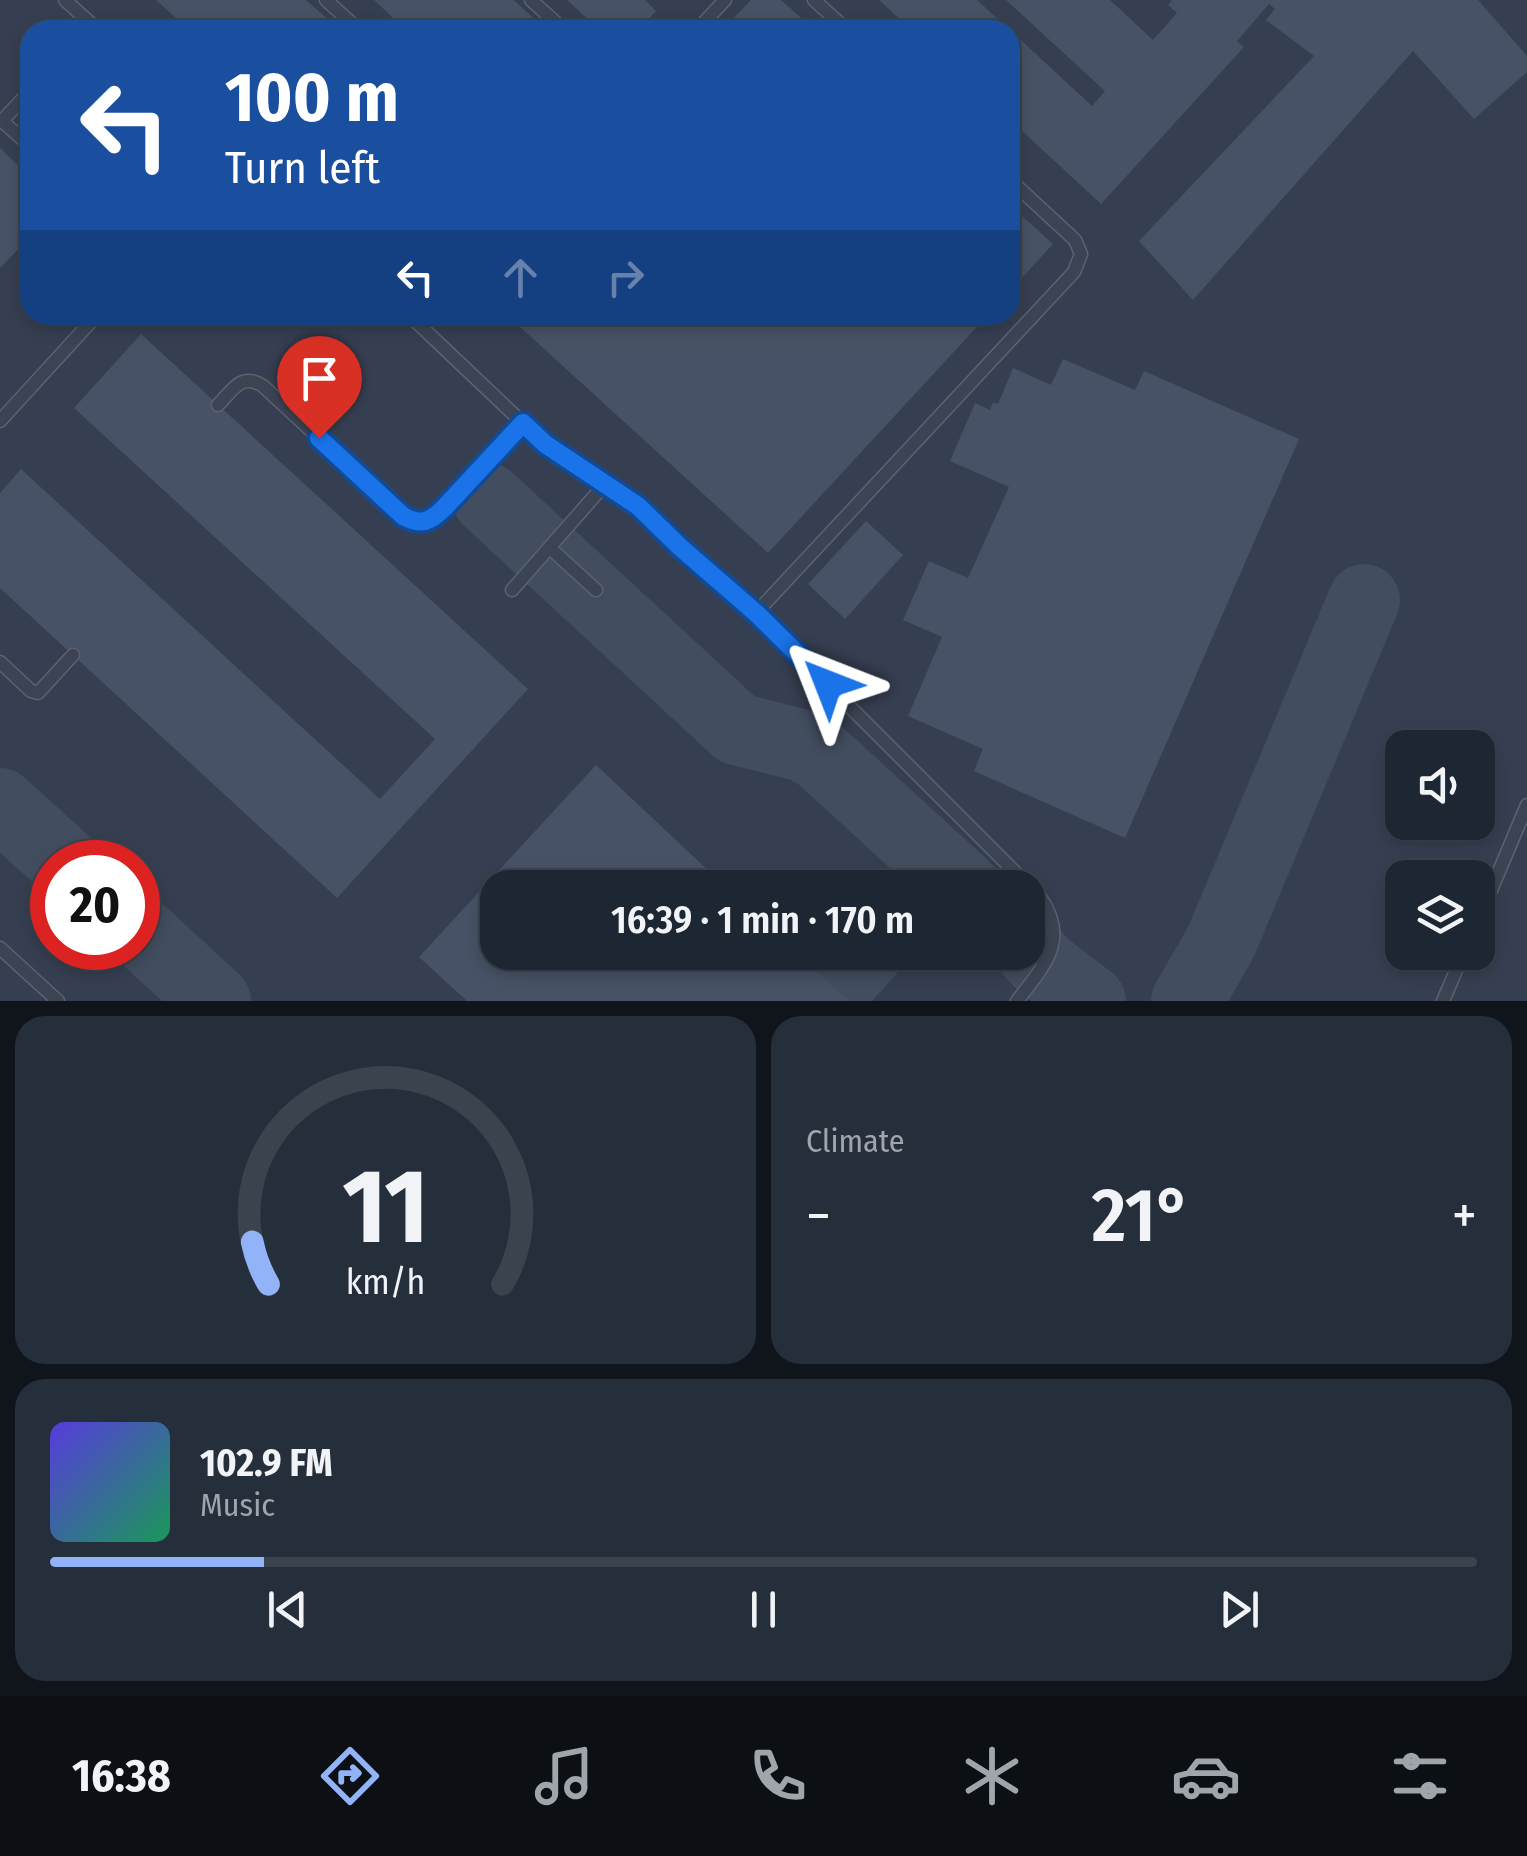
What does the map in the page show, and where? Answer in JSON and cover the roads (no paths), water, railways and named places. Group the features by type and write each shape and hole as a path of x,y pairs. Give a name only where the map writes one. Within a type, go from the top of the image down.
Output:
{"lane":[{"path":"66,0 85,20"},
{"path":"326,0 348,20"},
{"path":"531,0 553,20"},
{"path":"706,20 724,0"},
{"path":"814,0 836,20"},
{"path":"20,102 2,121 20,137"},
{"path":"756,613 1074,272 1081,254 1074,240 1020,189"},
{"path":"0,421 88,325"},
{"path":"421,325 545,444 638,506 756,613 1040,896 1054,923 1052,947 1017,1001"},
{"path":"424,328 427,325"},
{"path":"218,405 241,381 253,380 403,516 424,523 434,519 523,423"},
{"path":"512,590 606,484"},
{"path":"550,548 596,590"},
{"path":"0,662 38,694 74,656"},
{"path":"1495,881 1527,805"},
{"path":"0,948 58,1001"},
{"path":"1444,1001 1457,970"}]}
